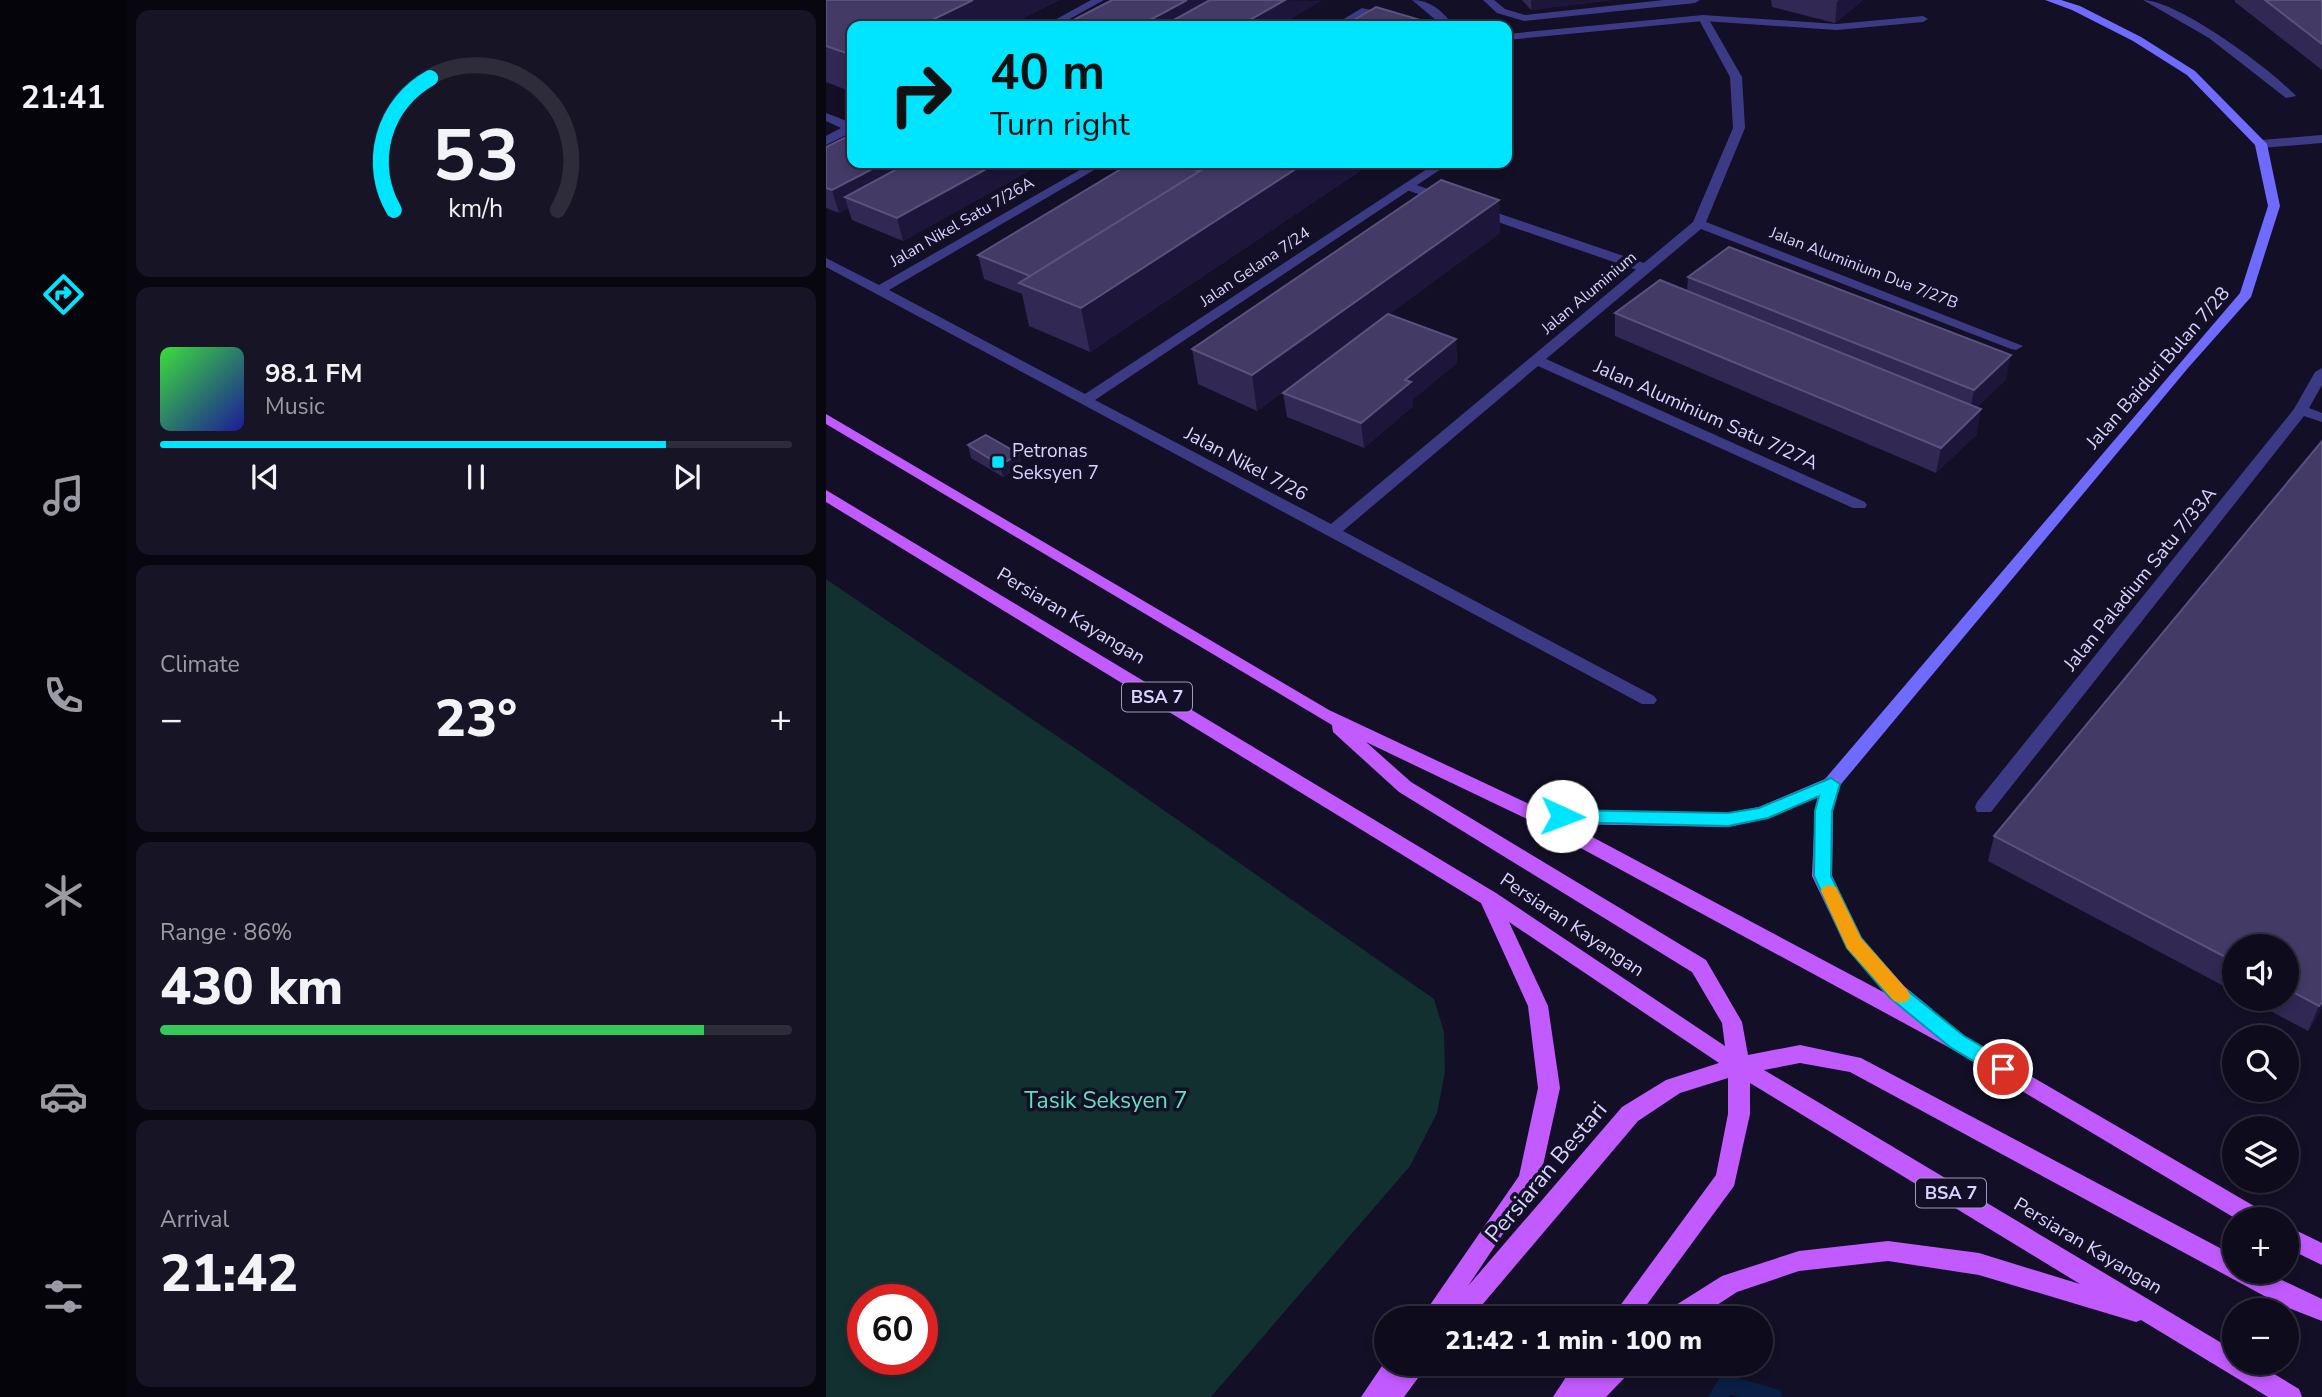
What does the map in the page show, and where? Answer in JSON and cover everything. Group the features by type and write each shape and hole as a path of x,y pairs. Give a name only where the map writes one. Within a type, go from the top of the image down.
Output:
{"main road":[{"path":"826,418 1322,714 1536,816 1957,1042 2236,1207"},
{"name":"Persiaran Kayangan","path":"826,495 1489,898 1739,1066 2290,1397"},
{"path":"1322,714 1405,788 1699,966 1732,1022 1739,1066 1739,1114 1726,1179 1632,1306"},
{"path":"1536,816 1728,820 1762,813 1831,784"},
{"path":"1831,784 1824,811 1822,876 1854,943 1897,992 1957,1042"},
{"path":"1441,1306 1529,1179 1549,1088 1538,1006 1489,898"},
{"name":"Persiaran Bestari","path":"1466,1306 1630,1114 1674,1086 1739,1066 1800,1054 1854,1064 2222,1261"},
{"path":"2299,1243 2322,1255"},
{"path":"1695,1306 1730,1284 1799,1261 1888,1251 1979,1264 2163,1319"},
{"path":"2265,1284 2322,1310"},
{"path":"1373,1397 1388,1376"},
{"path":"1388,1397 1406,1376"},
{"path":"1565,1397 1580,1376"},
{"path":"1589,1397 1610,1376"}],"street":[{"path":"1059,21 1100,0"},
{"path":"1417,0 1444,21"},
{"path":"1488,0 1502,11 1524,18 1695,0"},
{"path":"2049,0 2076,8 2137,39 2191,73 2261,144 2322,139"},
{"path":"2148,0 2213,36 2290,96"},
{"path":"1346,21 1366,10"},
{"path":"1512,37 1703,18 1837,27 1923,19"},
{"name":"Jalan Aluminium","path":"1331,532 1699,224 1739,128 1736,77 1703,18"},
{"path":"826,117 847,125"},
{"path":"826,141 847,130"},
{"name":"Jalan Baiduri Bulan 7/28","path":"1831,784 2183,365 2246,294 2274,206 2261,144"},
{"name":"Jalan Nikel Satu 7/26A","path":"878,291 1091,168"},
{"name":"Jalan Gelana 7/24","path":"1085,400 1436,168"},
{"path":"1408,187 1645,268"},
{"name":"Jalan Aluminium Dua 7/27B","path":"1699,224 2016,346"},
{"name":"Jalan Nikel 7/26","path":"826,262 1647,700"},
{"name":"Jalan Aluminium Satu 7/27A","path":"1537,360 1859,505"},
{"name":"Jalan Paladium Satu 7/33A","path":"1984,807 2301,410 2322,372"},
{"path":"2301,410 2322,418"}],"green space":[{"name":"Tasik Seksyen 7","path":"826,579 1079,751 1434,999 1444,1032 1445,1072 1437,1113 1410,1166 1211,1397 826,1397"}],"building":[{"path":"826,0 973,0 930,21 847,21 847,53 826,46"},
{"path":"1112,0 1187,0 1148,21 1072,21"},
{"path":"1210,0 1285,0 1248,21 1172,21"},
{"path":"2265,0 2322,0 2322,44"},
{"path":"1376,7 1424,21 1352,21"},
{"path":"847,136 847,168 874,168 832,190 826,188 826,147"},
{"path":"899,168 988,168 897,218 845,197"},
{"path":"1123,168 1191,168 1200,171 1030,276 978,255"},
{"path":"1205,168 1297,168 1081,308 1019,283"},
{"path":"1441,180 1499,200 1252,375 1192,349"},
{"path":"1729,247 2011,355 1974,390 1688,277"},
{"path":"1660,280 1981,409 1941,448 1615,313"},
{"path":"1388,314 1456,339 1405,380 1411,382 1361,423 1283,393"},
{"path":"986,435 1019,454 1000,465 968,445"},
{"path":"2322,441 2322,1002 2319,1006 2299,995 2299,934 2222,934 2222,955 1994,836"}],"waterway":[{"path":"1718,1397 1727,1384 1773,1397"}],"slow traffic":[{"path":"1829,891 1854,943 1901,996"}],"place":[{"name":"Petronas Seksyen 7","path":"998,462"}],"route":[{"path":"1562,816 1728,820 1762,813 1831,784 1824,811 1822,876 1854,943 1897,992 1957,1042 2003,1069"}]}
